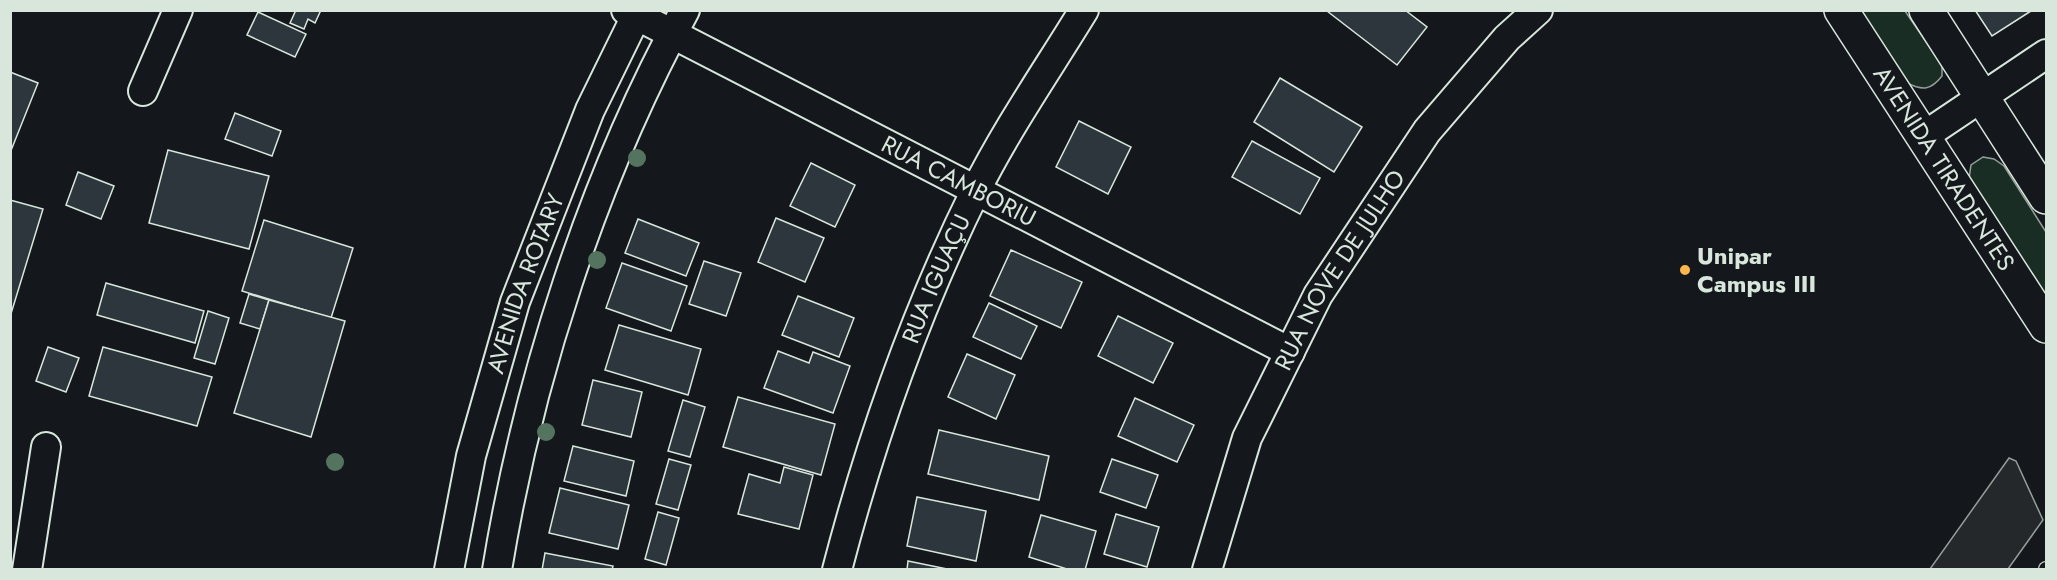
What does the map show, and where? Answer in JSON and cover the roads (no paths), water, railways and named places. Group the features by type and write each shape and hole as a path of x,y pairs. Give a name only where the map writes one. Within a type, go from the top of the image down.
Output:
{"main road":[{"name":"AVENIDA TIRADENTES","path":"1841,10 2046,326"},
{"path":"1926,10 2046,197"}],"street":[{"path":"143,91 178,10"},
{"name":"RUA IGUAÇU","path":"837,570 861,477 903,357 977,189 1084,10"},
{"name":"RUA NOVE DE JULHO","path":"1207,570 1247,438 1318,295 1428,131 1507,38 1538,10"},
{"name":"RUA CAMBORIU","path":"634,12 678,22 977,189 1290,352"},
{"name":"AVENIDA ROTARY","path":"449,570 471,456 514,302 590,110 634,12"},
{"name":"AVENIDA ROTARY","path":"497,570 520,448 552,337 612,167 678,22"},
{"path":"1924,136 2046,54"},
{"path":"27,570 46,447"}],"place":[{"name":"Unipar Campus III","path":"1685,270"}]}
